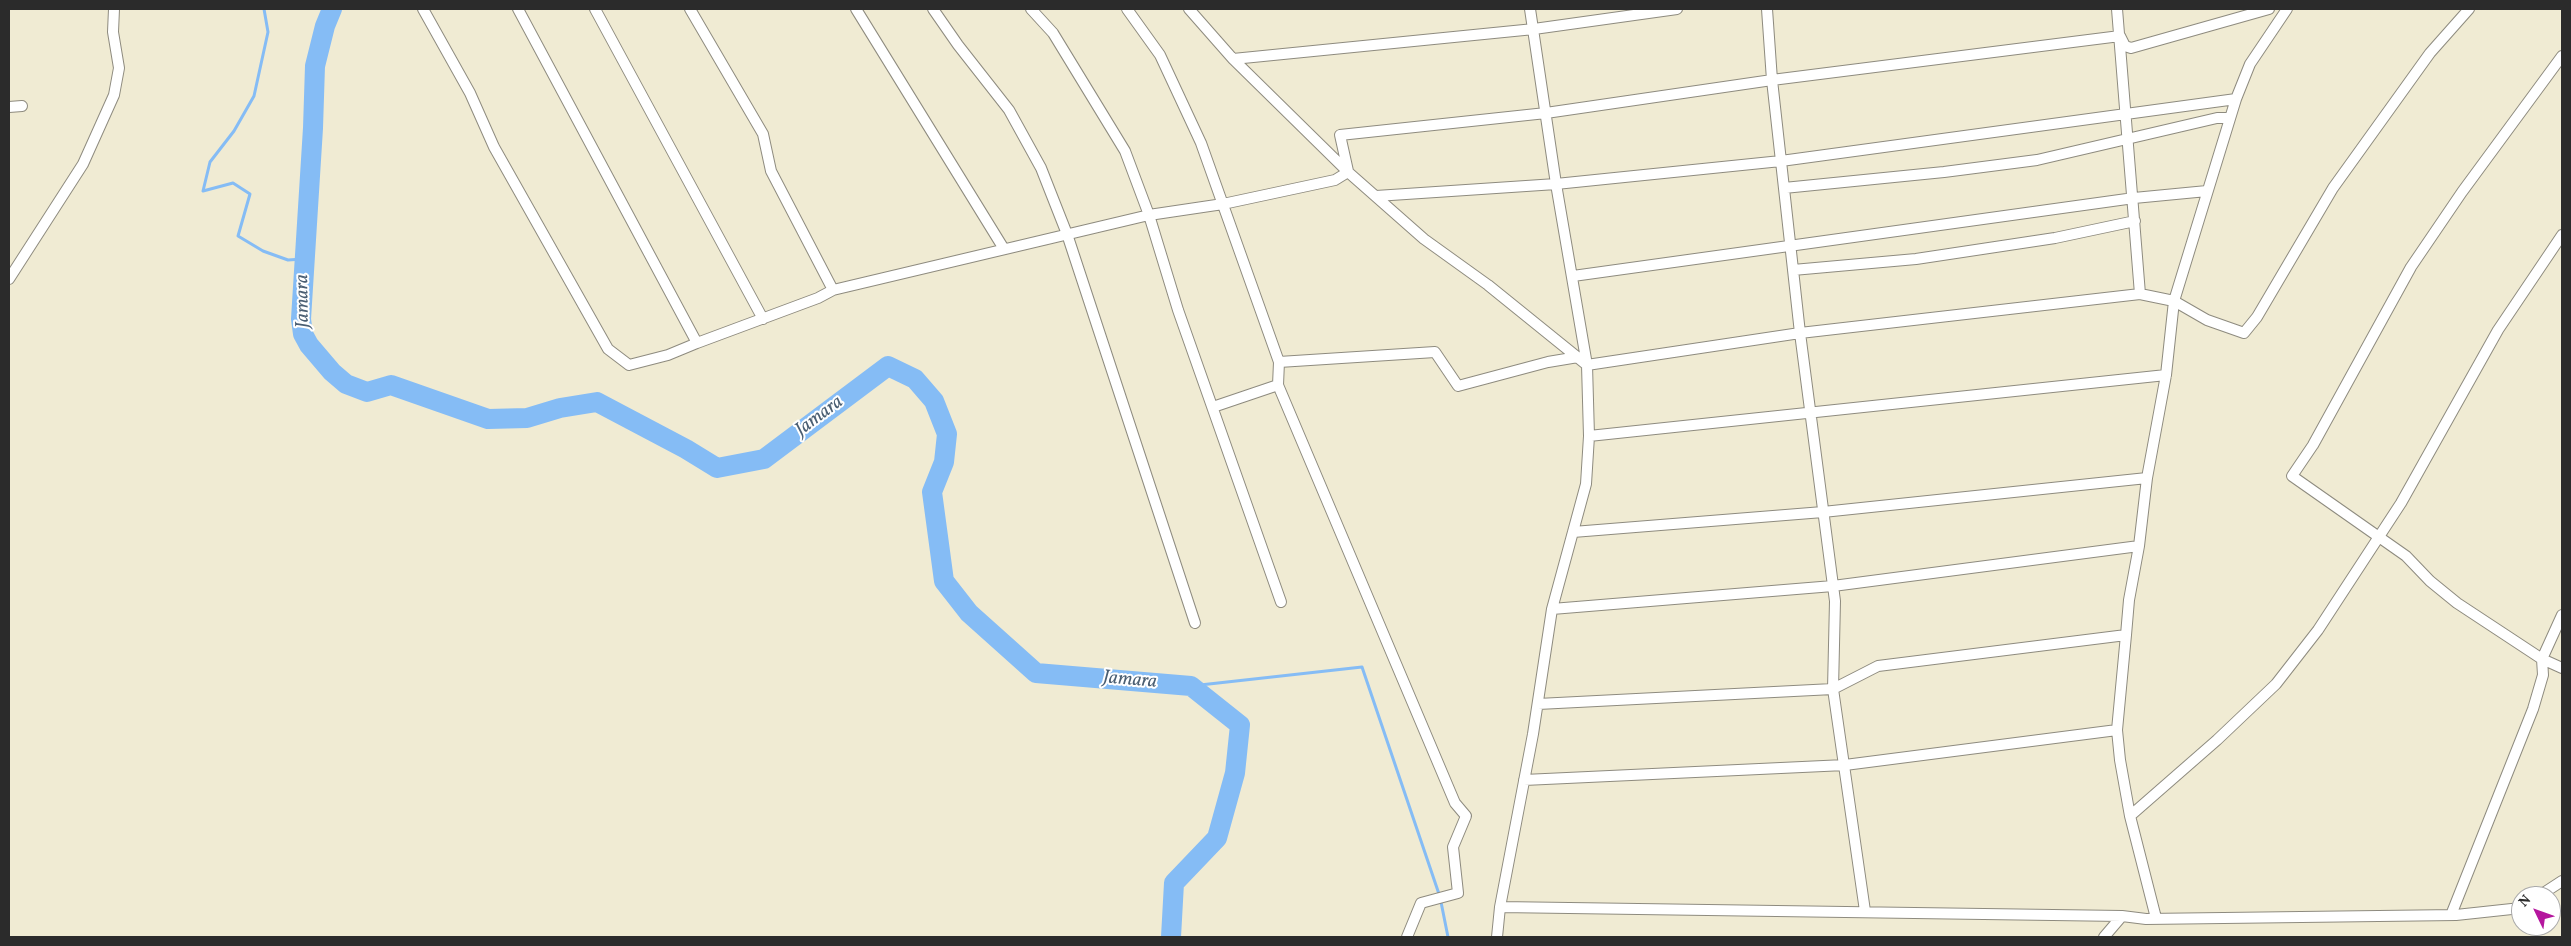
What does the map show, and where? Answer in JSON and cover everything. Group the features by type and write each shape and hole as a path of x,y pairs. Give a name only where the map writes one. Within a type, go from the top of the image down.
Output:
{"street":[{"path":"9,279 82,164 114,95 119,68 113,32 114,9"},
{"path":"423,9 470,93 494,148 580,294 608,349 629,365 668,355 697,342 818,298 833,290 1149,215 1223,204 1335,180 1348,172"},
{"path":"518,9 697,342"},
{"path":"595,9 763,319"},
{"path":"690,9 763,134 771,171 833,290"},
{"path":"856,9 1004,249"},
{"path":"933,9 958,45 1009,110 1041,168 1067,234 1195,623"},
{"path":"1031,9 1053,34 1125,151 1149,215 1178,310 1281,602"},
{"path":"1127,9 1160,56 1202,143 1279,362 1278,385 1455,803 1466,816 1453,847 1458,893 1421,903 1407,937"},
{"path":"1189,9 1233,59 1348,172 1424,239 1488,285 1588,365 1800,333 2140,294 2174,301 2207,320 2244,333 2257,317 2333,188 2430,53 2468,9"},
{"path":"1497,937 1500,908 1538,704 1552,609 1586,484 1589,436 1588,365 1574,276 1556,184 1530,9"},
{"path":"1233,59 1534,29 1677,9"},
{"path":"1767,9 1772,80 1809,413 1835,601 1833,689 1865,911"},
{"path":"2117,9 2124,112 2134,198 2140,294"},
{"path":"2120,36 2125,46 2131,48 2269,9"},
{"path":"2156,918 2130,816 2120,760 2117,730 2129,600 2139,546 2147,478 2166,375 2174,301 2236,99 2250,64 2288,9"},
{"path":"1348,172 1340,136 1546,114 1772,80 2120,36"},
{"path":"2562,56 2559,68 2462,192 2411,267 2313,445 2292,476 2346,512 2378,538 2406,556 2430,581 2457,603 2542,659 2562,668"},
{"path":"1376,196 1556,184 1781,162 2124,112 2236,99"},
{"path":"9,107 22,106"},
{"path":"1784,188 1944,172 2037,160 2217,118 2230,118"},
{"path":"1574,276 2134,198 2207,191"},
{"path":"1793,270 1916,259 2055,238 2135,221"},
{"path":"2130,816 2217,740 2276,684 2318,630 2401,502 2498,330 2562,235"},
{"path":"1279,362 1435,352 1458,386 1548,362 1578,357"},
{"path":"1589,436 2166,375"},
{"path":"1213,407 1278,385"},
{"path":"1573,532 1823,512 2147,478"},
{"path":"1552,609 1833,586 2139,546"},
{"path":"2451,915 2533,709 2543,675 2542,659 2562,615"},
{"path":"1538,704 1833,689 1878,666 2126,635"},
{"path":"1524,780 1844,765 2117,730"},
{"path":"1500,908 1865,911 2156,918 2451,915 2511,909"},
{"path":"2104,937 2122,916"}],"waterway":[{"path":"264,9 268,32 254,96 234,131 210,162 203,191 233,183 250,194 238,236 263,251 288,260 303,259"},
{"name":"Jamara","path":"332,9 325,26 315,66 301,319 303,334 309,345 332,372 346,384 367,392 391,385 488,419 527,418 560,408 597,402 686,449 717,468 764,459 888,366 915,379 934,401 947,434 944,462 932,492 944,581 969,613 1036,673 1191,686 1240,725 1235,773 1217,838 1174,883 1171,937"},
{"path":"1191,686 1362,667 1440,897 1448,937"}]}
